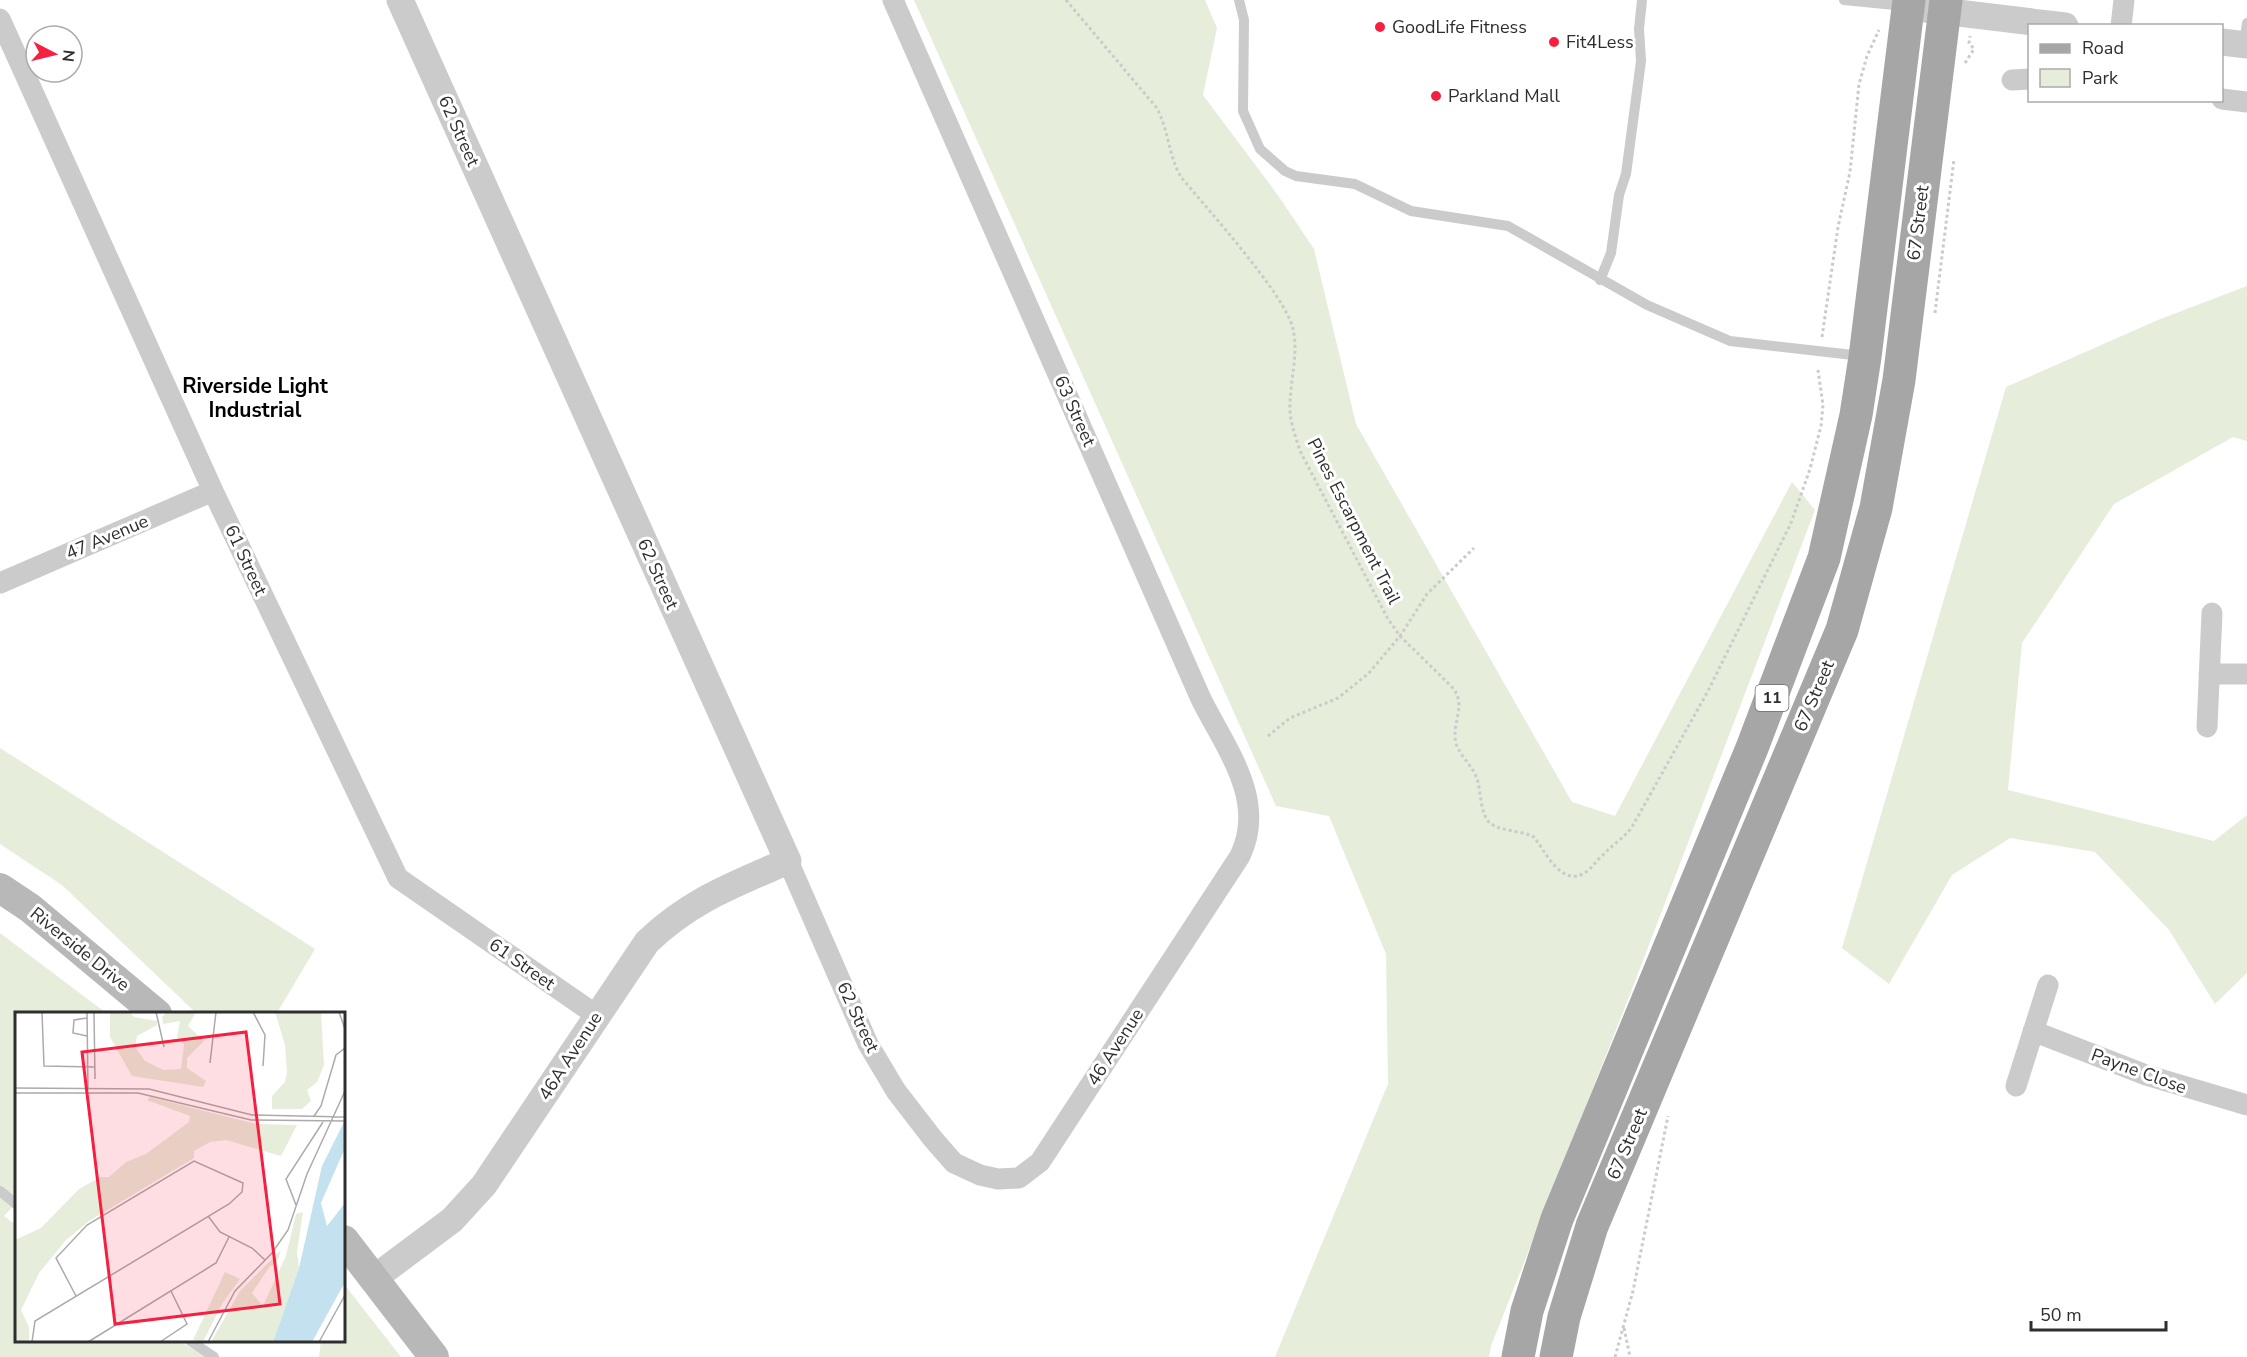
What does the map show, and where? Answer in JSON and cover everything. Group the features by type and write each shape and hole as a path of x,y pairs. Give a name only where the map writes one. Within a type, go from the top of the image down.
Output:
{"main road":[{"name":"67 Street","path":"1518,1357 1527,1311 1557,1219 1752,748 1824,558 1856,415 1865,357 1909,3"},
{"name":"67 Street","path":"1556,1357 1564,1317 1592,1226 1842,630 1876,508 1899,380 1945,5"},
{"name":"Riverside Drive","path":"0,888 30,908 155,1012"},
{"path":"345,1241 434,1357"}],"street":[{"name":"62 Street","path":"400,0 788,861 868,1044 896,1091 933,1139"},
{"name":"63 Street","path":"893,0 1202,699 1247,790 1251,823"},
{"path":"2121,24 2124,0"},
{"path":"1909,3 1945,5 2054,24"},
{"name":"61 Street","path":"0,19 213,491 398,878 596,1015"},
{"path":"2223,99 2247,102"},
{"name":"47 Avenue","path":"0,583 213,491"},
{"path":"2207,727 2212,612"},
{"path":"2209,674 2247,674"},
{"name":"46 Avenue","path":"933,1139 954,1163 980,1175 998,1179 1019,1178 1040,1162 1240,856 1251,823"},
{"name":"46A Avenue","path":"373,1279 440,1229 472,1199 499,1165 632,960 647,942 675,916 699,901 788,861"},
{"path":"2016,1086 2048,985"},
{"name":"Payne Close","path":"2033,1031 2146,1075 2247,1105"}],"lane":[{"path":"1239,0 1244,20 1243,111 1260,149 1278,166 1296,176 1355,184 1411,211 1508,226 1647,305 1730,341 1865,357"},
{"path":"1600,280 1611,253 1619,195 1626,174 1641,61 1639,29 1642,0"},
{"path":"1844,0 1909,3"},
{"path":"0,1191 15,1203"},
{"path":"191,1342 214,1357"}],"path":[{"name":"Pines Escarpment Trail","path":"1066,0 1156,107 1166,127 1174,164 1181,177 1265,280 1289,317 1294,338 1290,410 1300,451 1388,619 1400,636 1454,689 1459,697 1461,703 1456,727 1456,744 1477,779 1485,814 1490,823 1534,837 1551,862 1566,874 1579,876 1632,827 1708,691 1791,523 1810,469 1821,426 1823,405 1818,370"},
{"path":"1822,337 1838,227 1850,172 1859,84 1866,56 1880,28"},
{"path":"1268,736 1290,718 1338,698 1369,673 1400,636 1427,594 1474,548"},
{"path":"1624,1326 1630,1357"}],"green space":[{"path":"914,0 1205,0 1217,28 1203,95 1277,194 1314,249 1356,424 1572,802 1615,816 1792,482 1815,510 1631,992 1491,1346 1489,1357 1275,1357 1388,1084 1386,954 1329,816 1276,806"},
{"path":"2247,286 2247,441 2233,437 2114,504 2022,643 2008,790 2214,841 2247,815 2247,973 2215,1004 2169,930 2095,852 2010,838 1952,875 1889,984 1842,948 2006,387 2158,320"},
{"path":"0,748 315,949 278,1012 195,1012 62,885 0,844"},
{"path":"0,933 105,1012 15,1012 15,1204 4,1216 15,1224 15,1342 180,1342 208,1357 0,1357"},
{"path":"345,1285 401,1357 319,1357 321,1342 345,1342"}],"place":[{"name":"GoodLife Fitness","path":"1380,27"},
{"name":"Fit4Less","path":"1554,42"},
{"name":"Parkland Mall","path":"1436,96"}],"district":[{"name":"Riverside Light Industrial","path":"255,398"}]}
